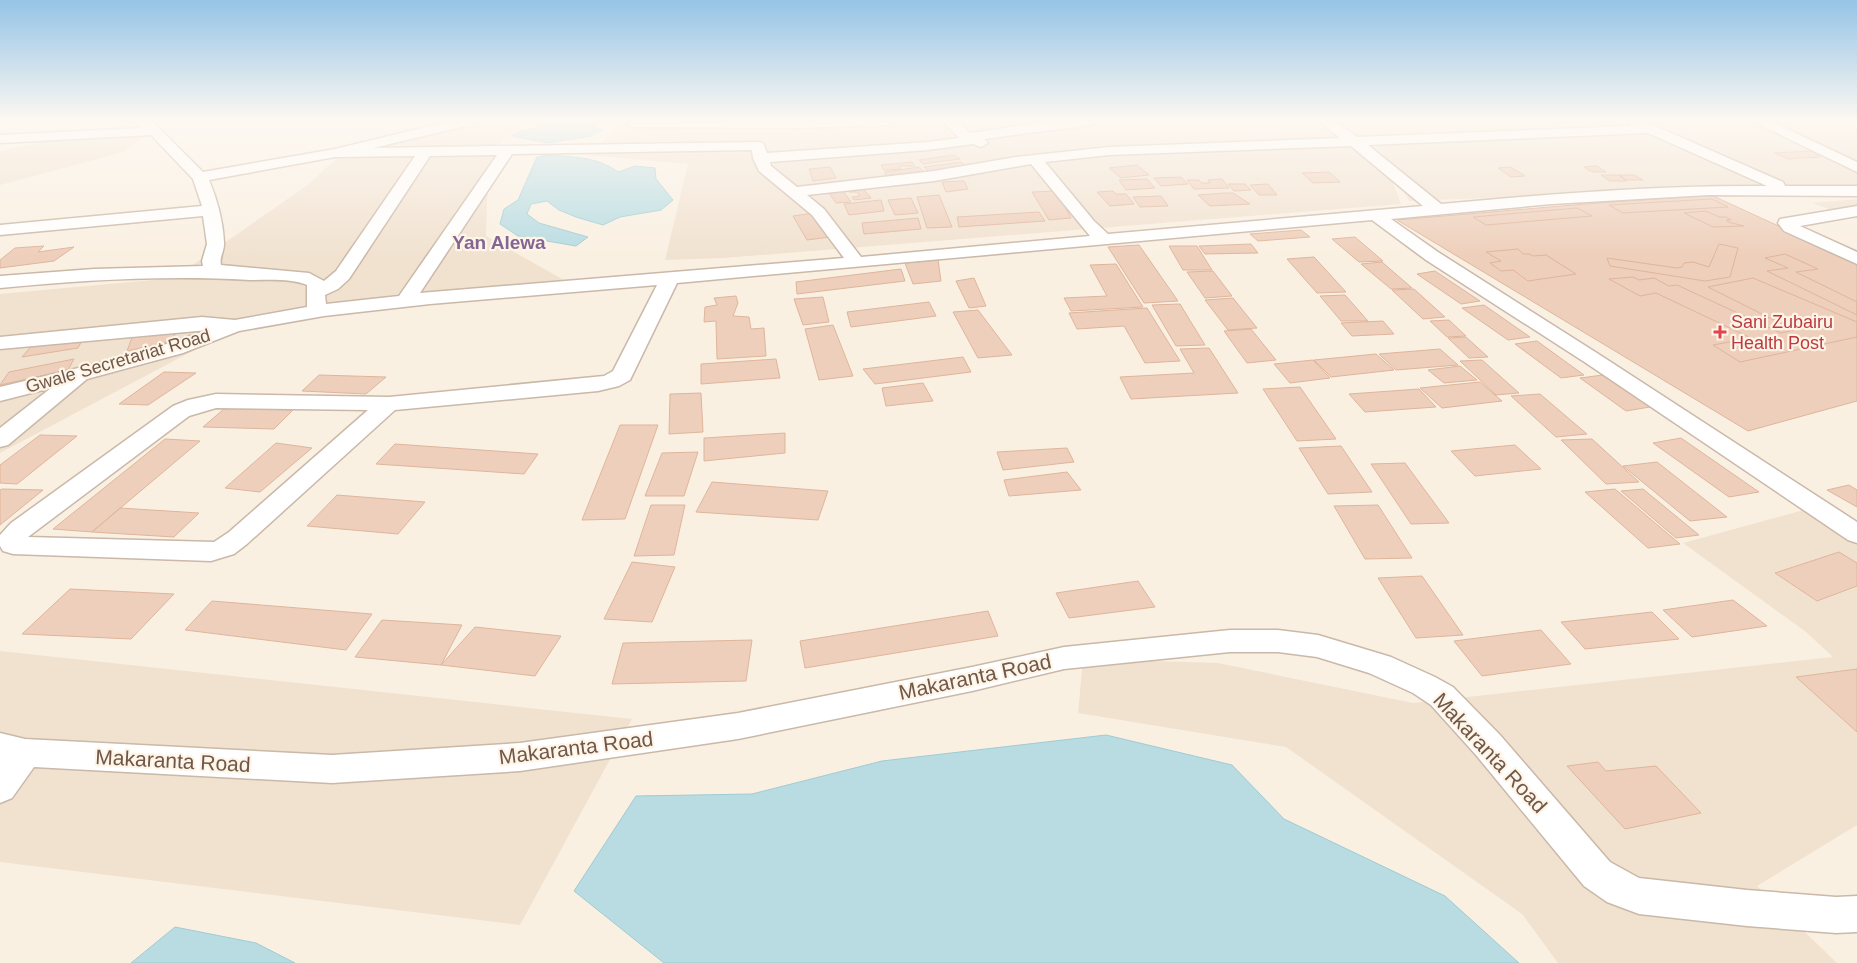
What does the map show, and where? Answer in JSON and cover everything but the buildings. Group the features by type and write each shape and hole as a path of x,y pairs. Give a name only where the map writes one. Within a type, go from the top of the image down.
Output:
{"street":[{"path":"189,166 200,177 209,199 216,244 210,261 212,267 217,272"},
{"path":"200,177 262,166"},
{"path":"316,292 331,285 342,275 416,166"},
{"path":"405,301 498,166"},
{"path":"766,166 770,174 818,212 854,261"},
{"path":"794,192 966,171 991,166"},
{"path":"1041,166 1088,225 1103,239"},
{"path":"1384,166 1437,208"},
{"path":"1734,166 1790,190"},
{"path":"0,343 202,323 235,326 324,310 405,301 1377,216 1437,208 1708,190 1857,191"},
{"path":"1829,190 1857,201"},
{"path":"0,230 211,210"},
{"path":"1857,211 1786,224 1857,259"},
{"path":"1377,216 1432,256 1601,364 1857,534"},
{"path":"0,282 140,272 217,272 304,278 316,283 316,307 324,310"},
{"path":"389,404 238,538 217,550 211,552 13,545 11,538 20,529 181,411 196,405 216,401 389,404 598,384 611,381 622,375 670,278"},
{"name":"Gwale Secretariat Road","path":"0,394 83,374 200,341 235,326"},
{"path":"0,440 83,374"},
{"name":"Makaranta Road","path":"13,750 332,769 520,757 738,726 972,679 1064,658 1230,641 1278,640 1318,646 1380,665 1424,685 1442,696 1488,745 1597,874 1621,890 1639,896 1746,908 1836,915 1857,914"},
{"path":"0,788 13,750"}],"shaded area":[{"path":"0,166 72,166 0,185"},
{"path":"328,166 491,166 488,171 486,236 571,284 236,328 0,453 0,294 174,278 309,184"},
{"path":"688,166 1386,166 1401,204 723,258 665,260"},
{"path":"1390,166 1857,166 1857,186 1650,191 1409,201"},
{"path":"1857,199 1857,219 1812,203"},
{"path":"1822,505 1857,530 1857,825 1757,886 1837,963 1558,963 1522,914 1286,747 1078,713 1083,659 1218,663 1413,703 1833,657 1806,632 1683,543"},
{"path":"0,651 632,719 520,925 0,862"}],"water":[{"path":"533,166 608,166 618,172 635,166 655,168 656,179 673,200 661,210 620,217 603,225 559,210 547,201 531,204 527,214 539,223 588,237 576,246 518,236 500,224 504,209 518,200"},
{"path":"1106,735 1232,765 1284,819 1445,896 1519,963 664,963 574,891 636,796 752,794 882,761"},
{"path":"175,927 256,943 295,963 131,963"}],"place":[{"name":"Sani Zubairu Health Post","path":"1720,332"}],"district":[{"name":"Yan Alewa","path":"499,242"}]}
